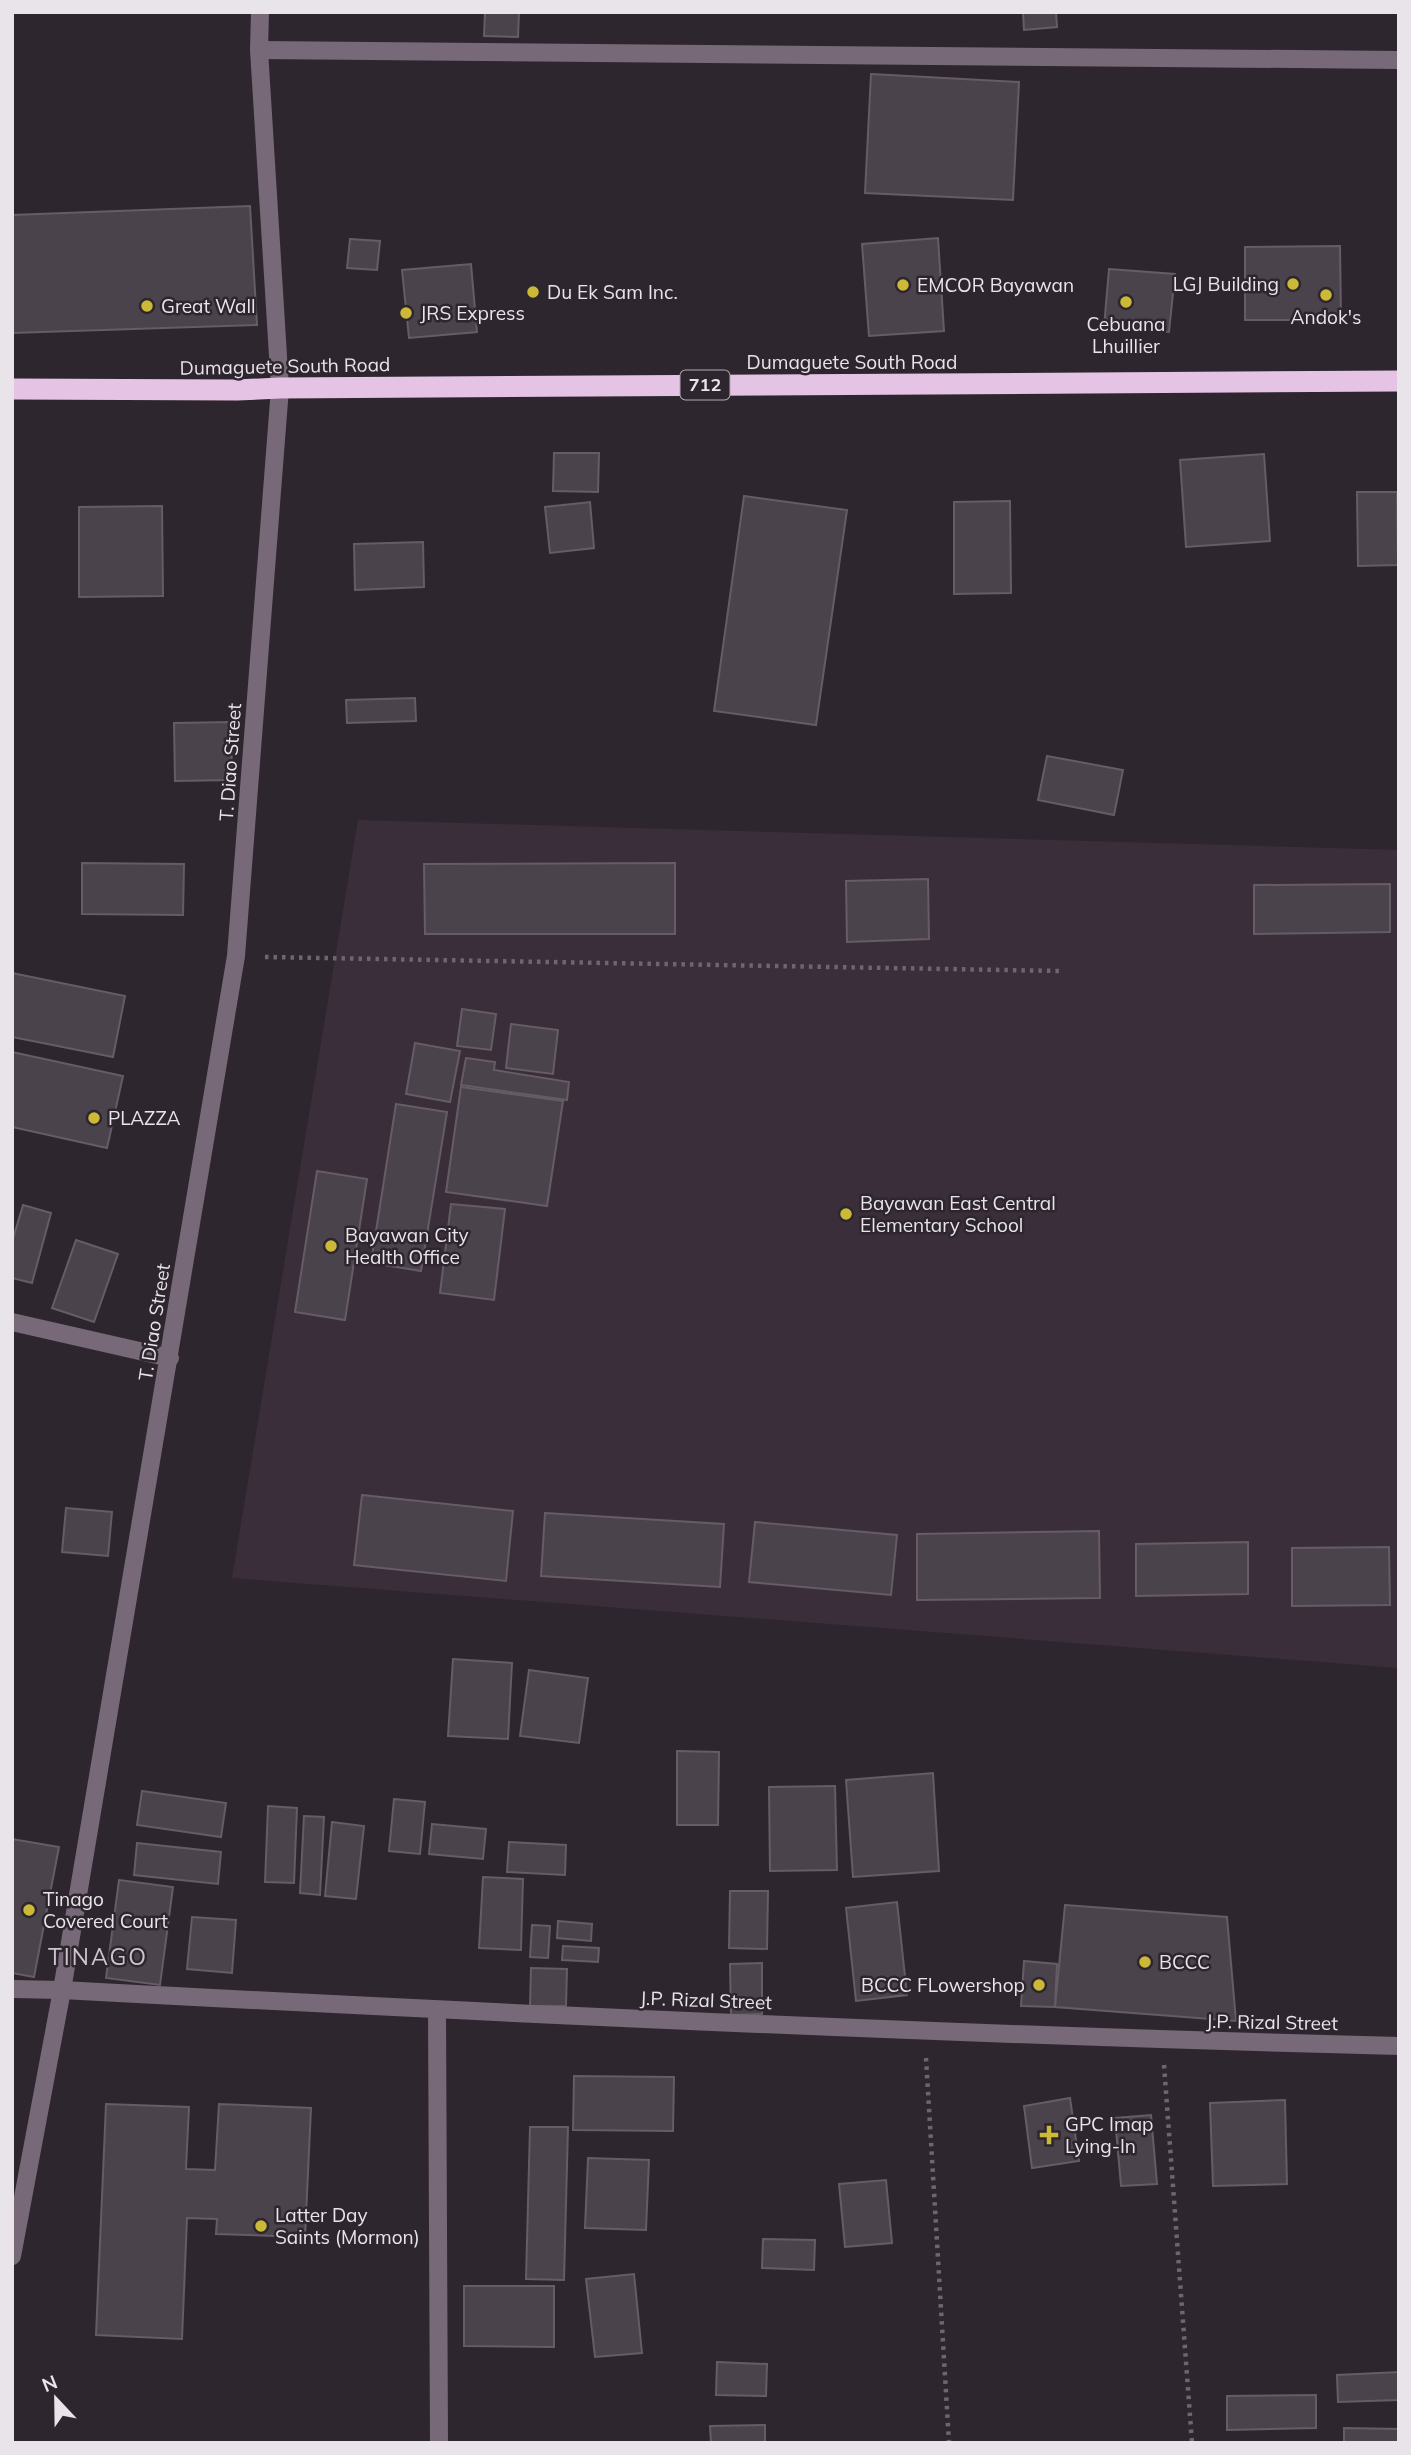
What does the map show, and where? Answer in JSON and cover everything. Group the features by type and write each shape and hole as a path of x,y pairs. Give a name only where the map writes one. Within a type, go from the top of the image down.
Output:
{"highway":[{"name":"Dumaguete South Road","path":"12,389 237,390 1399,381"}],"street":[{"name":"T. Diao Street","path":"12,2256 62,1990 236,956 280,388 259,50 260,12"},
{"path":"259,50 1399,60"},
{"path":"12,1322 170,1358"},
{"name":"J.P. Rizal Street","path":"12,1989 437,2010 1162,2040 1399,2046"},
{"path":"437,2010 439,2443"}],"path":[{"path":"236,956 1060,971"},
{"path":"925,2029 948,2443"},
{"path":"1162,2040 1192,2443"}],"shaded area":[{"name":"Bayawan East Central Elementary School","path":"358,820 1399,850 1399,1668 232,1578"}],"building":[{"path":"485,12 519,12 518,37 484,36"},
{"path":"1023,12 1056,12 1057,27 1024,30"},
{"path":"871,74 1019,82 1013,200 865,193"},
{"path":"250,206 257,325 12,333 12,215"},
{"path":"938,238 944,331 869,336 862,244"},
{"path":"350,239 380,241 377,270 347,268"},
{"name":"LGJ Building","path":"1340,246 1341,320 1245,320 1245,247"},
{"path":"471,264 477,332 409,338 402,270"},
{"path":"1109,269 1175,274 1169,332 1104,327"},
{"path":"554,453 599,453 598,492 553,491"},
{"path":"1264,454 1270,541 1186,547 1180,460"},
{"path":"1357,492 1397,492 1398,565 1358,566"},
{"path":"744,496 847,510 816,725 714,711"},
{"path":"1010,501 1011,593 954,594 954,502"},
{"path":"590,502 594,548 550,553 545,507"},
{"path":"162,506 163,596 79,597 79,507"},
{"path":"423,542 424,587 355,590 354,544"},
{"path":"415,698 416,721 347,723 346,700"},
{"path":"231,722 232,780 175,781 174,723"},
{"path":"1047,756 1123,770 1114,815 1038,800"},
{"path":"82,863 184,864 183,915 82,914"},
{"path":"675,863 675,934 425,934 424,864"},
{"path":"928,879 929,939 847,942 846,881"},
{"path":"1390,884 1390,932 1254,934 1254,885"},
{"path":"12,973 125,996 113,1057 12,1037"},
{"path":"462,1009 496,1014 491,1050 457,1046"},
{"path":"511,1024 558,1030 553,1074 506,1068"},
{"path":"415,1043 460,1051 450,1102 406,1094"},
{"path":"12,1052 123,1076 107,1148 12,1127"},
{"path":"466,1058 495,1062 494,1070 569,1082 567,1100 461,1085"},
{"path":"461,1087 563,1101 547,1206 446,1192"},
{"path":"396,1104 447,1112 421,1271 371,1263"},
{"name":"Bayawan City Health Office","path":"317,1171 367,1179 345,1320 295,1312"},
{"path":"451,1204 505,1209 494,1300 440,1293"},
{"path":"23,1205 51,1213 32,1283 12,1278 12,1242"},
{"path":"76,1240 118,1254 94,1322 52,1308"},
{"path":"362,1495 513,1511 506,1581 354,1565"},
{"path":"66,1508 112,1512 108,1556 62,1552"},
{"path":"545,1513 724,1524 720,1587 541,1576"},
{"path":"755,1522 897,1535 891,1595 749,1582"},
{"path":"1099,1531 1100,1598 917,1600 917,1534"},
{"path":"1248,1542 1248,1594 1136,1596 1136,1544"},
{"path":"1389,1547 1390,1605 1292,1606 1292,1548"},
{"path":"453,1659 512,1663 508,1739 448,1736"},
{"path":"529,1670 588,1678 579,1743 520,1736"},
{"path":"677,1751 719,1752 718,1825 677,1825"},
{"path":"933,1773 939,1871 853,1877 846,1780"},
{"path":"835,1786 837,1870 770,1871 769,1787"},
{"path":"142,1791 226,1803 221,1837 137,1825"},
{"path":"394,1799 425,1802 420,1854 389,1851"},
{"path":"268,1806 297,1808 294,1883 265,1882"},
{"path":"304,1816 324,1817 320,1895 300,1893"},
{"path":"332,1822 364,1826 356,1899 325,1896"},
{"path":"432,1824 486,1829 483,1859 429,1854"},
{"name":"Tinago Covered Court","path":"12,1839 59,1847 34,1977 12,1973"},
{"path":"509,1842 566,1845 565,1875 507,1872"},
{"path":"137,1843 221,1852 218,1884 134,1875"},
{"path":"483,1877 523,1879 521,1950 479,1948"},
{"path":"119,1880 173,1887 160,1985 106,1978"},
{"path":"730,1891 768,1891 767,1949 729,1948"},
{"path":"897,1902 907,1995 856,2001 846,1908"},
{"name":"BCCC","path":"1065,1905 1227,1917 1236,2021 1055,2007"},
{"path":"192,1917 236,1920 232,1973 187,1969"},
{"path":"558,1921 592,1924 591,1941 557,1938"},
{"path":"532,1925 550,1926 548,1958 530,1957"},
{"path":"563,1946 599,1948 598,1962 562,1960"},
{"name":"BCCC FLowershop","path":"1024,1961 1057,1964 1055,2007 1021,2006"},
{"path":"762,1963 762,2014 731,2015 730,1964"},
{"path":"531,1968 567,1969 566,2006 530,2006"},
{"path":"574,2076 674,2077 673,2131 573,2130"},
{"path":"1070,2098 1079,2161 1032,2168 1024,2106"},
{"path":"1285,2100 1287,2184 1213,2186 1210,2103"},
{"name":"Latter Day Saints (Mormon)","path":"106,2104 189,2107 186,2169 215,2170 219,2104 311,2108 305,2237 216,2234 217,2219 187,2218 182,2339 96,2335"},
{"path":"1151,2115 1157,2184 1121,2186 1115,2118"},
{"path":"530,2127 568,2127 564,2280 526,2279"},
{"path":"588,2158 649,2160 646,2230 585,2228"},
{"path":"886,2180 892,2243 845,2247 839,2184"},
{"path":"763,2239 815,2240 814,2270 762,2268"},
{"path":"634,2274 642,2353 595,2357 586,2279"},
{"path":"464,2286 554,2286 554,2347 464,2346"},
{"path":"717,2362 767,2364 766,2396 716,2395"},
{"path":"1399,2372 1399,2400 1338,2402 1337,2375"},
{"path":"1316,2395 1316,2428 1227,2430 1227,2396"},
{"path":"765,2425 765,2443 711,2443 710,2426"},
{"path":"1344,2428 1399,2429 1399,2443 1344,2443"}],"place":[{"name":"LGJ Building","path":"1293,284"},
{"name":"EMCOR Bayawan","path":"903,285"},
{"name":"Du Ek Sam Inc.","path":"533,292"},
{"name":"Andok's","path":"1326,295"},
{"name":"Cebuana Lhuillier","path":"1126,302"},
{"name":"Great Wall","path":"147,306"},
{"name":"JRS Express","path":"406,313"},
{"name":"PLAZZA","path":"94,1118"},
{"name":"Bayawan East Central Elementary School","path":"846,1214"},
{"name":"Bayawan City Health Office","path":"331,1246"},
{"name":"Tinago Covered Court","path":"29,1910"},
{"name":"BCCC","path":"1145,1962"},
{"name":"BCCC FLowershop","path":"1039,1985"},
{"name":"GPC Imap Lying-In","path":"1049,2135"},
{"name":"Latter Day Saints (Mormon)","path":"261,2226"}],"district":[{"name":"TINAGO","path":"98,1957"}]}
